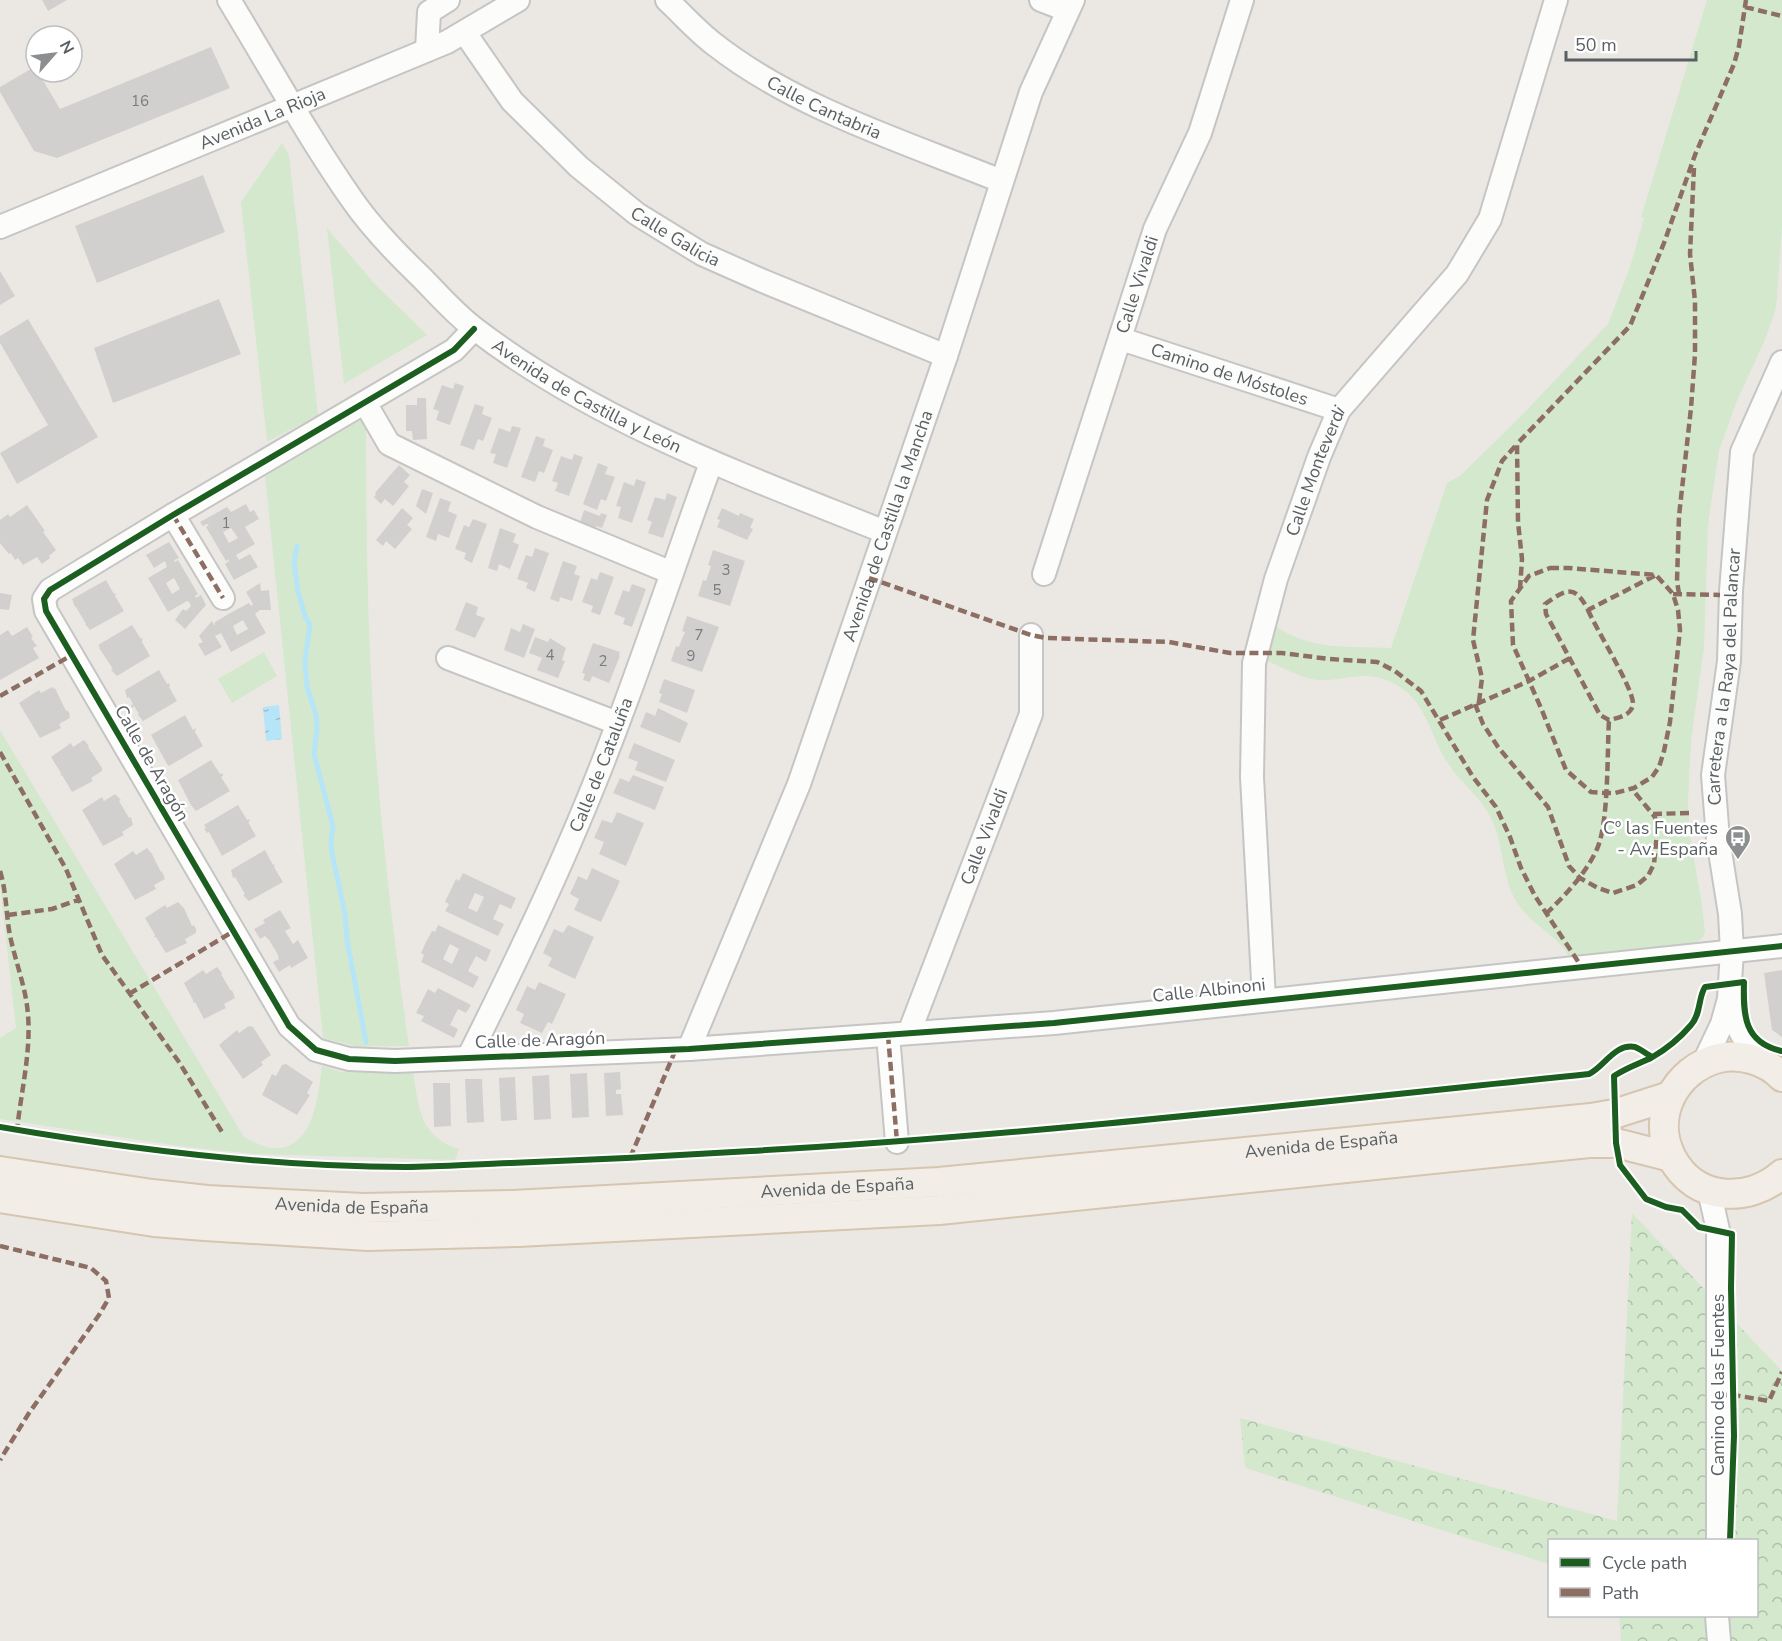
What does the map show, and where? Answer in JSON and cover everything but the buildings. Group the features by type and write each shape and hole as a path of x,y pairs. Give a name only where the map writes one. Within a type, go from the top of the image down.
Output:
{"main road":[{"path":"1782,1077 1758,1061 1740,1057 1722,1057 1704,1062 1690,1071 1670,1096 1664,1126 1671,1157 1693,1182 1708,1190 1724,1194 1755,1191 1769,1185 1782,1174"},
{"name":"Avenida de España","path":"0,1171 207,1200 363,1208 513,1204 939,1182 1591,1118 1614,1114 1670,1096"},
{"name":"Avenida de España","path":"0,1198 154,1222 205,1226 368,1236 506,1233 939,1210 1589,1143 1616,1143 1671,1157"}],"street":[{"name":"Avenida de Castilla y León","path":"229,0 292,106 354,202 398,255 474,329 549,380 624,422 711,462 885,532"},
{"path":"427,50 429,12 448,0"},
{"name":"Avenida La Rioja","path":"0,227 427,50 465,33 518,0"},
{"name":"Calle Cantabria","path":"668,0 713,44 767,80 824,110 1001,181"},
{"path":"1041,0 1070,5"},
{"name":"Calle Vivaldi","path":"1044,574 1155,229 1200,133 1242,0"},
{"name":"Calle Monteverdi","path":"1264,999 1252,777 1254,663 1276,579 1319,457 1339,410 1457,274 1490,219 1556,0"},
{"name":"Avenida de Castilla la Mancha","path":"689,1049 799,784 946,356 1031,92 1070,5"},
{"name":"Calle Galicia","path":"465,33 512,101 579,167 637,214 712,258 773,286 946,356"},
{"name":"Calle de Aragón","path":"474,329 454,350 50,590 44,599 46,610 289,1026 316,1050 349,1059 395,1061 689,1049"},
{"name":"Camino de Móstoles","path":"1121,339 1339,410"},
{"name":"Carretera a la Raya del Palancar","path":"1704,1062 1722,1024 1729,999 1732,951 1730,914 1718,839 1713,775 1730,662 1731,591 1742,452 1782,362"},
{"path":"371,413 390,444 537,517 672,573"},
{"name":"Calle de Cataluña","path":"468,1058 518,957 576,827 617,723 711,462"},
{"path":"173,515 223,598"},
{"name":"Calle Vivaldi","path":"898,1034 1031,714 1031,635"},
{"path":"448,658 617,723"},
{"name":"Calle Albinoni","path":"689,1049 1054,1023 1782,946"},
{"name":"Carretera a la Raya del Palancar","path":"1729,999 1740,1031 1758,1061"},
{"path":"897,1142 898,1034"},
{"name":"Camino de las Fuentes","path":"1708,1190 1718,1230 1718,1539"},
{"path":"1718,1230 1740,1194"},
{"path":"1718,1617 1719,1641"}],"green space":[{"path":"1707,0 1782,0 1782,227 1775,312 1736,403 1719,451 1708,525 1704,648 1691,741 1688,801 1690,835 1705,932 1696,943 1569,956 1564,948 1528,916 1516,901 1511,892 1497,833 1489,814 1447,762 1420,707 1412,697 1391,682 1372,676 1329,680 1306,678 1268,661 1269,649 1275,626 1303,640 1331,646 1391,648 1447,483 1461,475 1522,415 1608,324 1630,267 1644,218 1641,217"},
{"path":"282,143 289,155 318,415 267,442 241,202"},
{"path":"327,228 374,283 427,335 344,384"},
{"path":"366,417 367,564 373,712 379,796 409,1046 355,1046 323,1038 265,476"},
{"path":"264,652 277,676 232,703 218,679"},
{"path":"0,730 244,1137 270,1148 285,1147 296,1142 305,1132 311,1120 322,1066 342,1072 413,1072 423,1119 436,1137 459,1149 455,1160 256,1154 186,1147 0,1119 0,1038 16,1028 0,885"},
{"path":"1632,1213 1782,1371 1782,1641 1621,1641 1619,1617 1758,1617 1758,1539 1548,1539 1548,1564 1245,1468 1240,1418 1617,1521"}],"water":[{"path":"279,705 282,739 266,741 263,707"}],"waterway":[{"path":"297,546 294,563 298,591 310,625 305,660 307,687 316,715 314,754 333,826 332,853 345,914 347,940 366,1042"}],"marked path":[{"path":"1520,589 1522,559 1518,522 1517,444 1630,326 1664,243 1695,155 1734,64 1746,0"},
{"path":"1745,7 1782,16"},
{"path":"1679,594 1677,581 1679,516 1695,354 1695,301 1690,254 1694,167"},
{"path":"1479,702 1482,678 1473,640 1487,500 1502,461 1517,444"},
{"path":"173,515 223,598"},
{"path":"1550,568 1656,575 1673,594 1678,610 1680,630 1670,722 1659,767 1652,777 1634,788 1615,793 1591,792 1566,770 1513,645 1511,601 1529,576 1550,568"},
{"path":"1588,610 1627,684 1633,703 1628,713 1609,720 1600,715 1546,614 1545,604 1564,592 1570,592 1579,596 1588,610 1656,575"},
{"path":"869,578 1031,635 1046,638 1169,642 1230,653 1282,653 1377,662 1395,671 1421,691 1473,777 1496,807 1535,896 1581,966"},
{"path":"1673,594 1720,595"},
{"path":"0,696 72,655"},
{"path":"1440,720 1529,681 1570,658"},
{"path":"1475,704 1483,724 1498,747 1548,807 1569,866 1580,878 1613,893 1637,885 1648,876 1654,864 1657,833 1655,817 1632,789"},
{"path":"1546,914 1581,876 1597,849 1601,837 1606,805 1609,720"},
{"path":"0,752 66,869 102,955 179,1062 222,1132"},
{"path":"1653,814 1689,813"},
{"path":"0,871 9,930 25,994 29,1029 17,1130"},
{"path":"8,915 52,909 78,900"},
{"path":"129,994 234,931"},
{"path":"888,1035 897,1142"},
{"path":"630,1158 676,1049"},
{"path":"0,1246 91,1268 106,1281 109,1298 29,1413 0,1460"},
{"path":"1718,1395 1734,1395 1769,1401 1782,1372"}],"cycle path":[{"path":"474,329 454,350 173,515 50,590 44,599 46,611 289,1026 316,1050 349,1059 395,1061 689,1049 1054,1023 1782,946"},
{"path":"1730,1539 1734,1436 1732,1234 1699,1227 1682,1210 1666,1207 1646,1199 1620,1165 1616,1143 1614,1076 1656,1055 1682,1035 1694,1021 1705,987 1744,982 1744,1006 1748,1026 1760,1041 1782,1051"},
{"path":"0,1127 202,1156 304,1164 445,1166 751,1151 1066,1127 1589,1074 1616,1052 1628,1047 1635,1047 1652,1057"}],"place":[{"name":"Cº las Fuentes - Av. España","path":"1738,861"}]}
